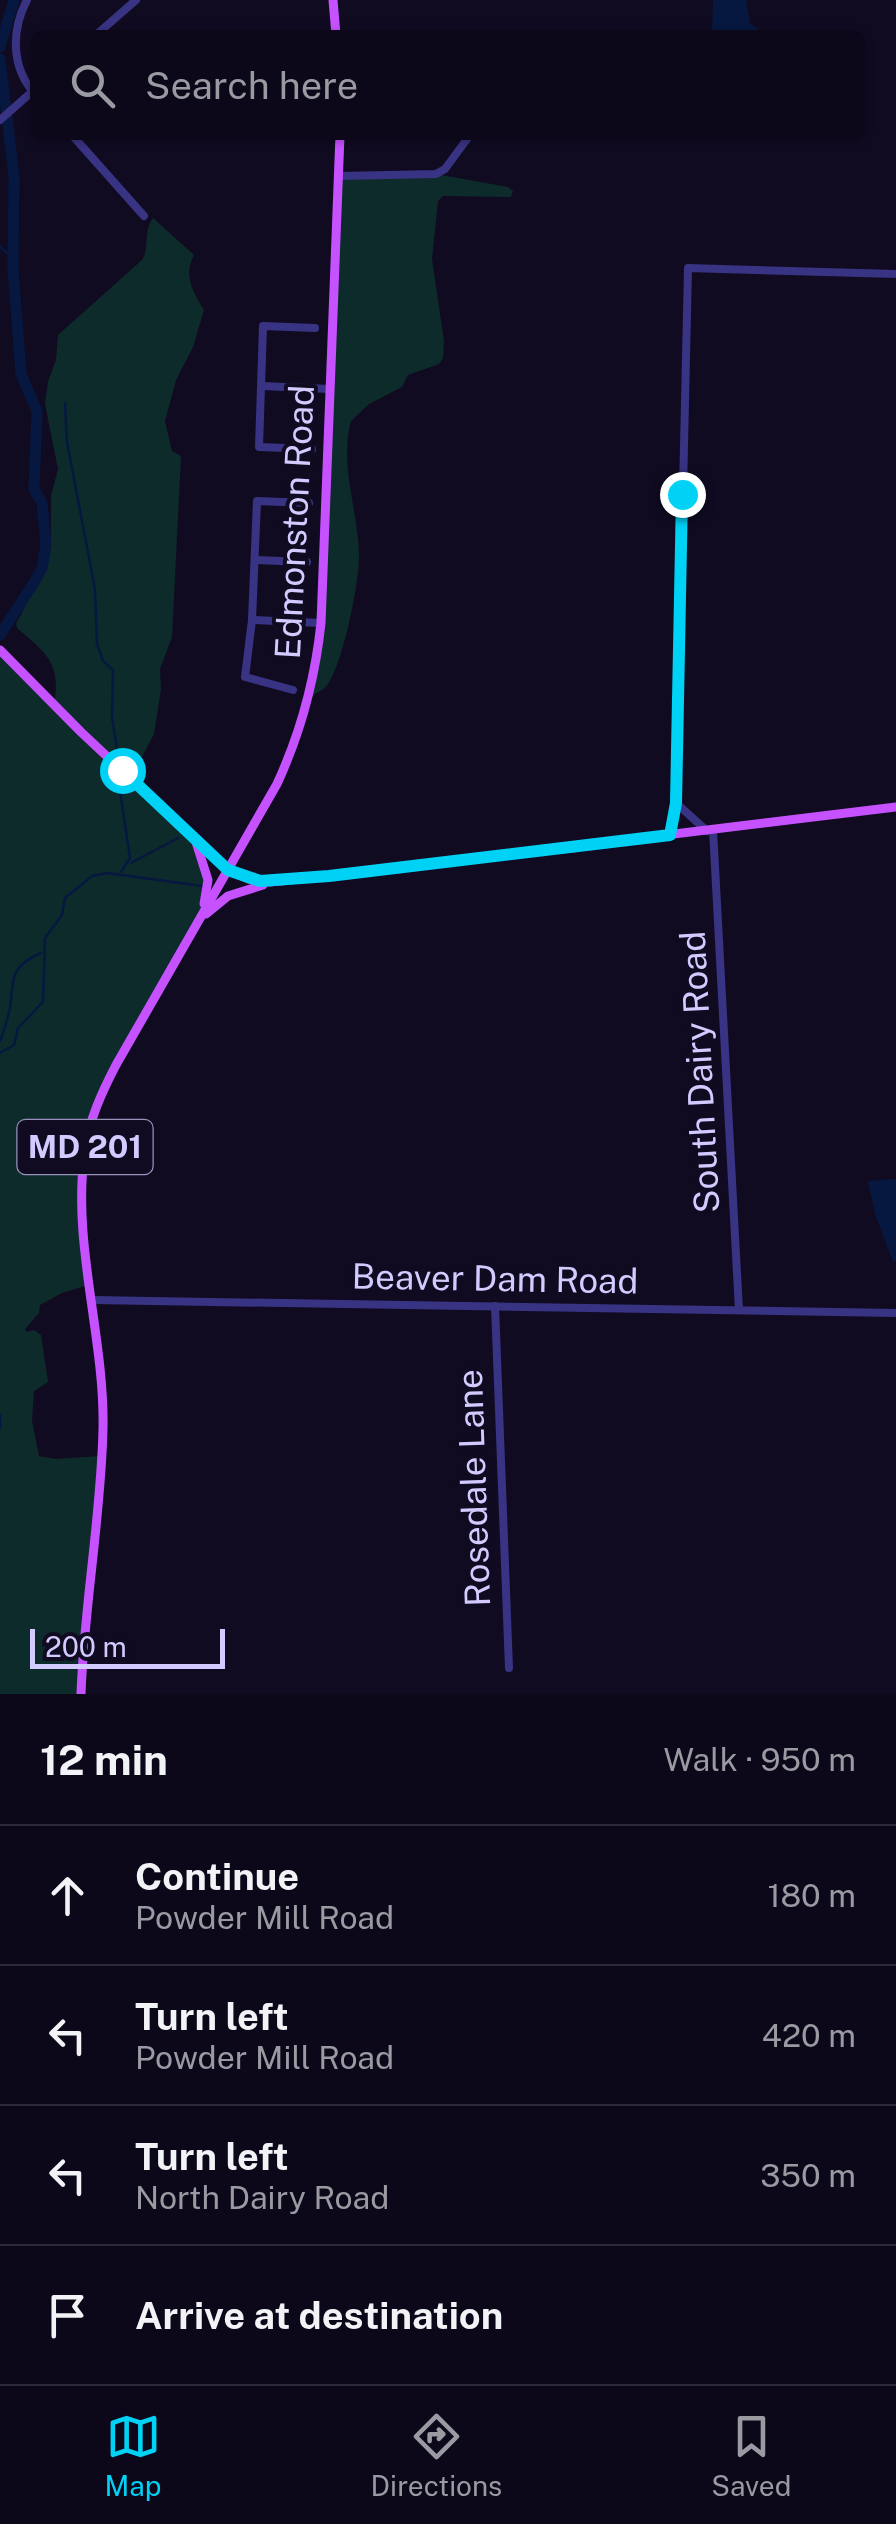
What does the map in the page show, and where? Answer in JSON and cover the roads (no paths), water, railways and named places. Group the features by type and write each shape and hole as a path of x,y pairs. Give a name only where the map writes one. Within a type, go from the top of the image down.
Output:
{"main road":[{"path":"333,0 336,30"},
{"name":"Edmonston Road","path":"81,1694 103,1432 82,1202 83,1162 90,1126 116,1064 277,784 296,741 310,694 320,623 340,140"},
{"path":"0,650 228,870 249,879 278,882"},
{"path":"200,918 228,896 278,882 896,807"},
{"path":"195,840 208,880 200,918"}],"street":[{"path":"28,0 18,24 16,52 18,65 30,85"},
{"path":"102,30 136,0"},
{"path":"0,120 30,95"},
{"path":"76,140 144,216"},
{"path":"339,176 436,174 445,169 466,140"},
{"path":"670,835 676,803 688,268 896,274"},
{"path":"312,449 259,447 264,326 315,328"},
{"path":"262,386 330,389"},
{"path":"293,690 245,677 252,620 257,501 309,503"},
{"path":"254,560 307,562"},
{"path":"252,620 320,623"},
{"path":"676,803 710,830"},
{"name":"South Dairy Road","path":"710,830 740,1310"},
{"name":"Beaver Dam Road","path":"93,1300 896,1313"},
{"name":"Rosedale Lane","path":"495,1306 509,1668"}],"water":[{"path":"713,0 746,0 750,23 759,30 712,30"},
{"path":"896,1179 893,1262 875,1214 868,1181"}],"waterway":[{"path":"0,47 14,0"},
{"path":"0,59 14,176 13,268 21,374 37,411 34,489 42,503 46,545 42,568 0,635"},
{"path":"0,247 14,259"},
{"path":"65,403 67,442 95,589 97,644 103,661 113,670 112,717 118,756"},
{"path":"118,777 130,858 121,872"},
{"path":"131,863 178,838"},
{"path":"0,1053 14,1045 18,1028 43,1002 45,938 62,915 65,898 92,876 107,873 202,886"},
{"path":"0,1041 15,974 23,963 41,953"},
{"path":"0,1415 0,1428"}]}
